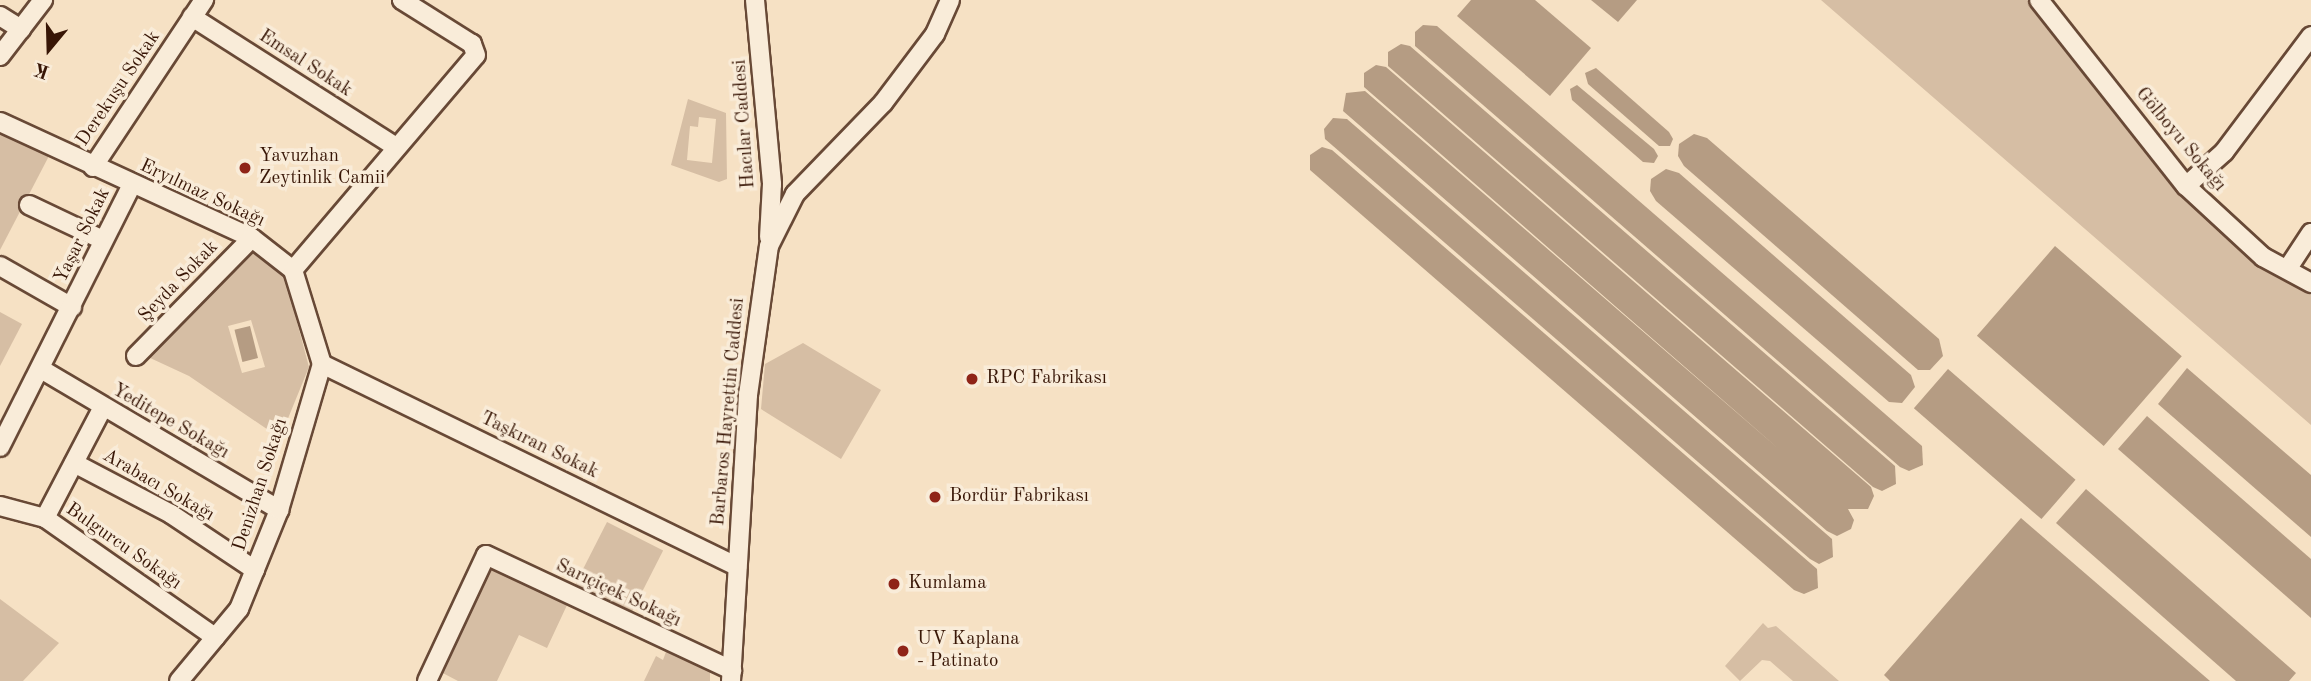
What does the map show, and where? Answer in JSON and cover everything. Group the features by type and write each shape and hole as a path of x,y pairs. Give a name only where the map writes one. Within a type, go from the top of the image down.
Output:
{"street":[{"path":"0,56 43,0"},
{"name":"Derekuşu Sokak","path":"93,167 204,0"},
{"path":"322,364 293,270 476,55 472,44 402,0"},
{"name":"Hacılar Caddesi","path":"755,0 772,184 769,246"},
{"name":"Barbaros Hayrettin Caddesi","path":"731,675 748,395 769,246 795,194 883,103 935,34 950,0"},
{"name":"Gölboyu Sokağı","path":"2039,0 2186,186 2263,257 2288,268 2311,283"},
{"path":"0,16 21,29"},
{"name":"Emsal Sokak","path":"192,17 396,147"},
{"path":"2186,186 2224,152 2311,36"},
{"name":"Eryılmaz Sokağı","path":"0,122 251,238 293,270"},
{"name":"Yaşar Sokak","path":"0,447 6,420 41,369 132,184"},
{"path":"29,205 103,240"},
{"path":"2288,268 2311,233"},
{"name":"Şeyda Sokak","path":"136,356 251,238"},
{"path":"0,267 72,307"},
{"name":"Taşkıran Sokak","path":"322,364 737,566"},
{"name":"Denizhan Sokağı","path":"179,681 239,609 279,510 322,364"},
{"name":"Yeditepe Sokağı","path":"41,369 279,510"},
{"path":"45,518 103,407"},
{"name":"Arabacı Sokağı","path":"74,463 172,514 255,570"},
{"name":"Bulgurcu Sokağı","path":"0,506 45,518 215,637"},
{"name":"Sarıçiçek Sokağı","path":"427,681 486,555 731,675"}],"shaded area":[{"path":"1471,0 1535,0 1591,48 1550,96 1457,16"},
{"path":"1591,0 1637,0 1618,22"},
{"path":"1821,0 2027,0 2178,190 2260,266 2311,294 2311,425"},
{"path":"1423,25 1437,26 1922,446 1923,465 1909,471 1900,467 1415,46 1415,32"},
{"path":"1401,44 1410,46 1895,466 1896,484 1882,491 1873,487 1388,66 1388,52"},
{"path":"1376,65 1386,67 1871,487 1874,496 1868,509 1848,509 1854,520 1851,529 1837,536 1827,531 1343,111 1346,93 1365,91 1788,457 1364,87 1364,73"},
{"path":"1596,68 1669,132 1673,139 1670,146 1659,146 1588,84 1585,73"},
{"path":"1577,85 1654,149 1658,156 1654,163 1643,162 1572,100 1570,89"},
{"path":"688,99 726,113 727,179 719,182 671,165","holes":["699,117 716,119 712,163 687,160 690,126 698,127"]},
{"path":"1333,118 1347,119 1832,539 1833,557 1819,564 1810,559 1325,139 1324,129"},
{"path":"0,130 50,154 0,250"},
{"path":"1694,134 1707,138 1939,339 1943,356 1930,370 1918,370 1684,166 1678,156 1679,144"},
{"path":"1322,147 1332,150 1817,569 1818,588 1804,594 1794,590 1310,170 1310,155"},
{"path":"1666,169 1679,173 1911,375 1915,387 1902,403 1889,402 1656,201 1650,191 1651,179"},
{"path":"2055,246 2182,356 2104,446 1977,336"},
{"path":"251,252 285,277 309,367 280,438 189,376 148,357","holes":["251,320 265,367 242,373 228,326"]},
{"path":"0,312 22,324 0,366"},
{"path":"250,326 258,358 242,362 234,330"},
{"path":"803,343 881,390 841,459 761,409 765,364"},
{"path":"2187,368 2311,475 2311,537 2158,404"},
{"path":"1948,369 2076,480 2041,519 1914,408"},
{"path":"2147,416 2311,559 2311,618 2118,449"},
{"path":"2086,489 2296,673 2289,681 2236,681 2056,523"},
{"path":"2021,518 2210,681 1890,681 1884,675"},
{"path":"607,522 663,551 630,617 573,588"},
{"path":"487,564 568,603 547,648 519,635 497,681 458,681 437,670"},
{"path":"0,599 59,643 23,681 0,681"},
{"path":"1763,623 1768,628 1776,626 1839,681 1793,681 1770,661 1762,660 1740,681 1725,666"},
{"path":"667,649 710,670 710,681 644,681 656,656 663,660"}],"place":[{"name":"Yavuzhan Zeytinlik Camii","path":"245,168"},
{"name":"RPC Fabrikası","path":"972,379"},
{"name":"Bordür Fabrikası","path":"935,497"},
{"name":"Kumlama","path":"894,584"},
{"name":"UV Kaplana - Patinato","path":"903,651"}]}
